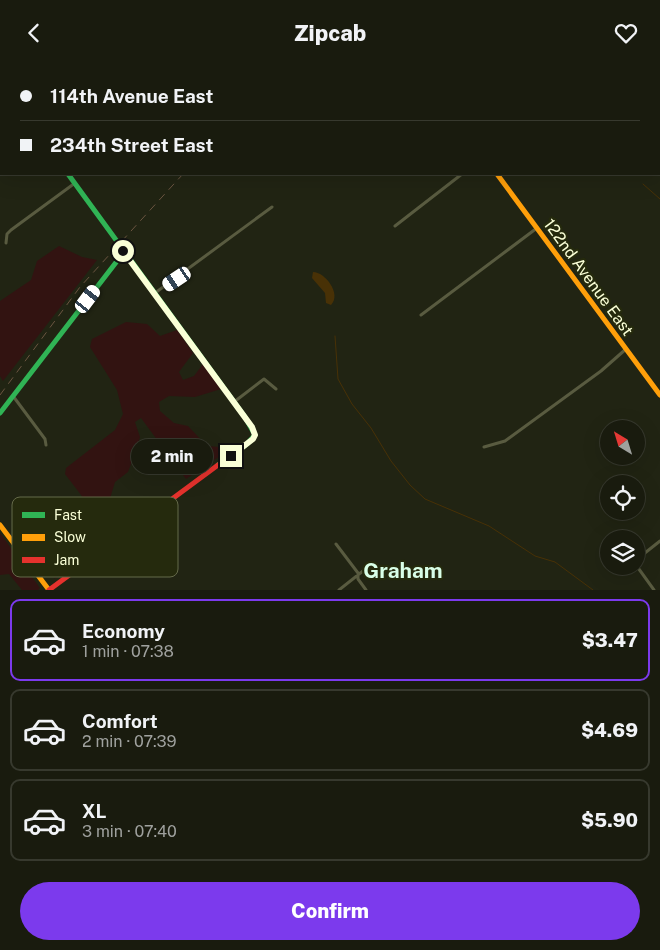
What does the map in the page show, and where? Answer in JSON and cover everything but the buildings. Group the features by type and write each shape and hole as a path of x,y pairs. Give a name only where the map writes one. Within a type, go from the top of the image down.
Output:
{"street":[{"path":"69,175 252,427 254,437 247,444 173,497"},
{"path":"395,226 461,175"},
{"name":"122nd Avenue East","path":"498,175 660,395"},
{"path":"6,243 6,234 11,229 75,183"},
{"path":"155,293 272,207"},
{"path":"421,315 537,227"},
{"path":"0,413 124,252"},
{"path":"484,447 505,441 601,371 626,349"},
{"path":"234,402 264,379 276,389"},
{"path":"13,396 45,439 46,445"},
{"path":"0,525 12,541"},
{"path":"645,553 660,541"},
{"path":"336,544 358,573 357,577 366,590"},
{"path":"339,590 368,567"},
{"path":"643,575 654,590"},
{"path":"39,577 49,590 66,577"}],"shaded area":[{"path":"59,246 82,257 97,260 3,381 0,376 0,301 31,280 37,261"},
{"path":"313,272 318,273 331,284 335,295 331,305 326,303 325,293 312,278"},
{"path":"126,322 147,324 160,336 177,330 193,353 179,372 183,380 194,376 203,364 221,389 195,397 169,396 159,402 160,411 174,423 188,426 207,446 232,448 186,479 141,418 135,422 140,437 128,472 115,482 110,497 83,497 65,474 66,468 115,430 123,414 117,390 90,347 92,339"},
{"path":"0,533 12,550 12,577 32,577 40,588 38,590 22,590 9,574 0,575"}],"waterway":[{"path":"643,184 660,199"},
{"path":"335,336 338,379 352,404 410,485 425,499 489,526 535,556 555,562 593,590"}],"railway":[{"path":"0,395 80,287 182,175"}],"traffic: fast":[{"path":"69,175 245,417 255,435 247,444 218,465"},
{"path":"0,413 124,252"}],"traffic: slow":[{"path":"498,175 660,395"},
{"path":"0,525 12,541"},
{"path":"39,577 49,590"}],"traffic: jam":[{"path":"175,497 218,465"},
{"path":"49,590 67,577"}],"district":[{"name":"Graham","path":"403,571"}],"route":[{"path":"123,251 252,427 255,435 253,439 231,456"}]}
